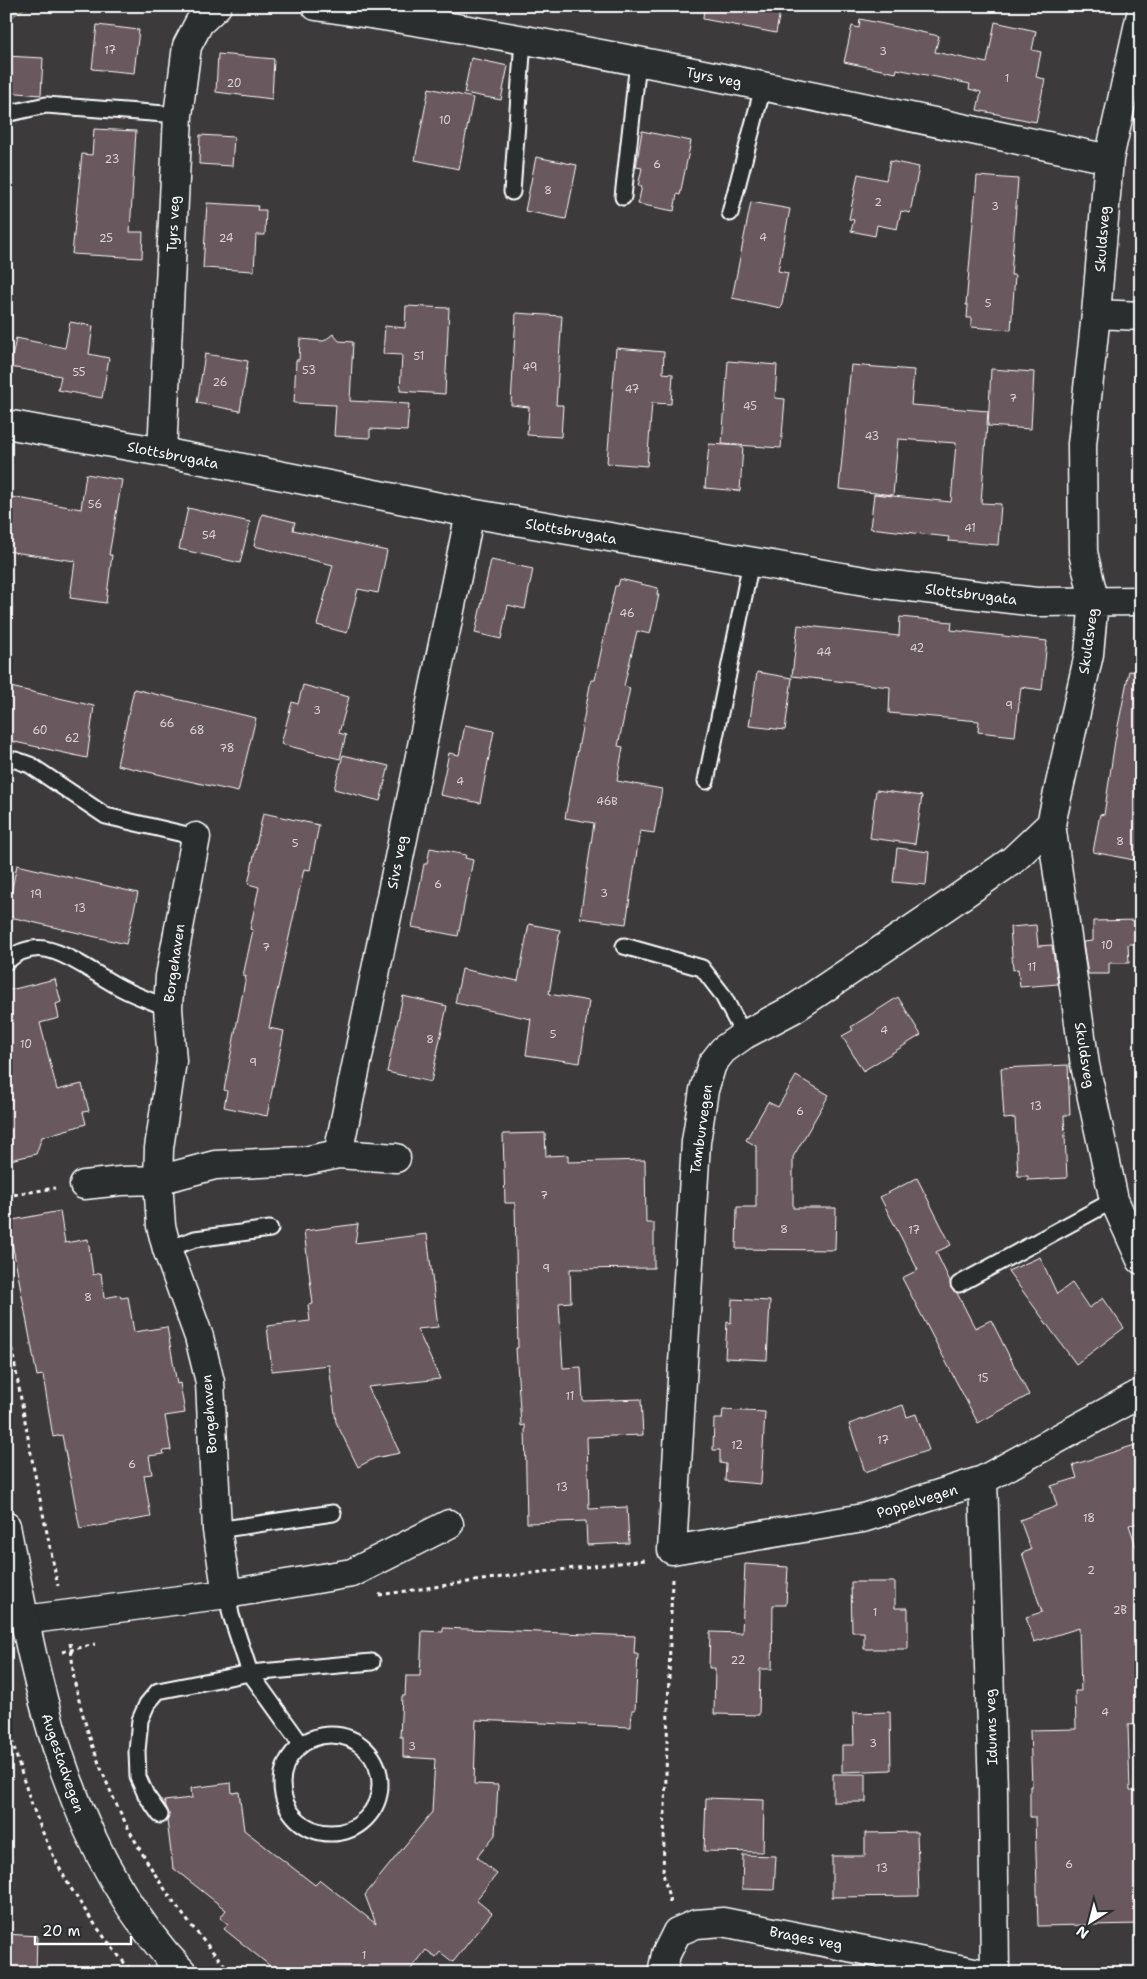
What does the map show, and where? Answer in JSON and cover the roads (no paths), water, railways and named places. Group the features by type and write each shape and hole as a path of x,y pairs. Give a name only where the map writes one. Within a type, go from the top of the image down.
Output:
{"street":[{"name":"Tyrs veg","path":"162,452 178,115 187,46 199,23 217,6"},
{"name":"Tyrs veg","path":"316,6 413,13 523,40 763,87 1109,159"},
{"name":"Skuldsveg","path":"1141,14 1109,159 1096,314 1082,444 1083,552 1094,600 1089,654 1051,824 1086,1065 1114,1200 1141,1260"},
{"path":"1096,314 1141,316"},
{"name":"Slottsbrugata","path":"6,424 162,452 470,513 876,583 1036,602 1141,601"},
{"name":"Sivs veg","path":"338,1154 470,513"},
{"name":"Tamburvegen","path":"672,1550 696,1142 702,1098 712,1064 723,1050 744,1036 795,1008 1013,860 1051,824"},
{"name":"Borgehaven","path":"196,837 171,966 168,1008 172,1061 159,1148 158,1180 161,1226 167,1249 199,1337 210,1382 217,1530 226,1594"},
{"path":"84,1185 158,1180 215,1165 305,1161 338,1154 396,1158"},
{"name":"Poppelvegen","path":"672,1550 863,1518 983,1480 1141,1393"},
{"name":"Idunns veg","path":"983,1480 993,1790 995,1973"},
{"path":"24,1620 226,1594 352,1573 448,1524"},
{"name":"Augestadvegen","path":"6,1526 24,1620 45,1713 58,1758 100,1856 130,1908 183,1973"},
{"name":"Brages veg","path":"662,1973 666,1954 676,1932 696,1924 723,1922 979,1973"}],"lane":[{"path":"512,192 523,40"},
{"path":"622,198 638,62"},
{"path":"730,214 763,87"},
{"path":"6,114 46,105 178,115"},
{"path":"706,781 751,562"},
{"path":"6,760 16,760 30,765 106,816 196,837"},
{"path":"624,946 702,968 722,994 744,1036"},
{"path":"6,962 16,954 30,949 46,950 78,964 122,989 168,1008"},
{"path":"959,1284 1114,1200"},
{"path":"167,1249 195,1239 270,1229"},
{"path":"217,1530 333,1513"},
{"path":"226,1594 250,1672 301,1744"},
{"path":"160,1815 146,1795 138,1777 137,1751 140,1720 146,1704 158,1691 250,1672 372,1662"},
{"path":"333,1734 349,1737 363,1746 374,1759 380,1774 378,1799 375,1807 365,1820 351,1829 336,1833 320,1832 305,1826 293,1816 284,1798 281,1778 284,1765 291,1753 301,1744 316,1736 333,1734"}]}
